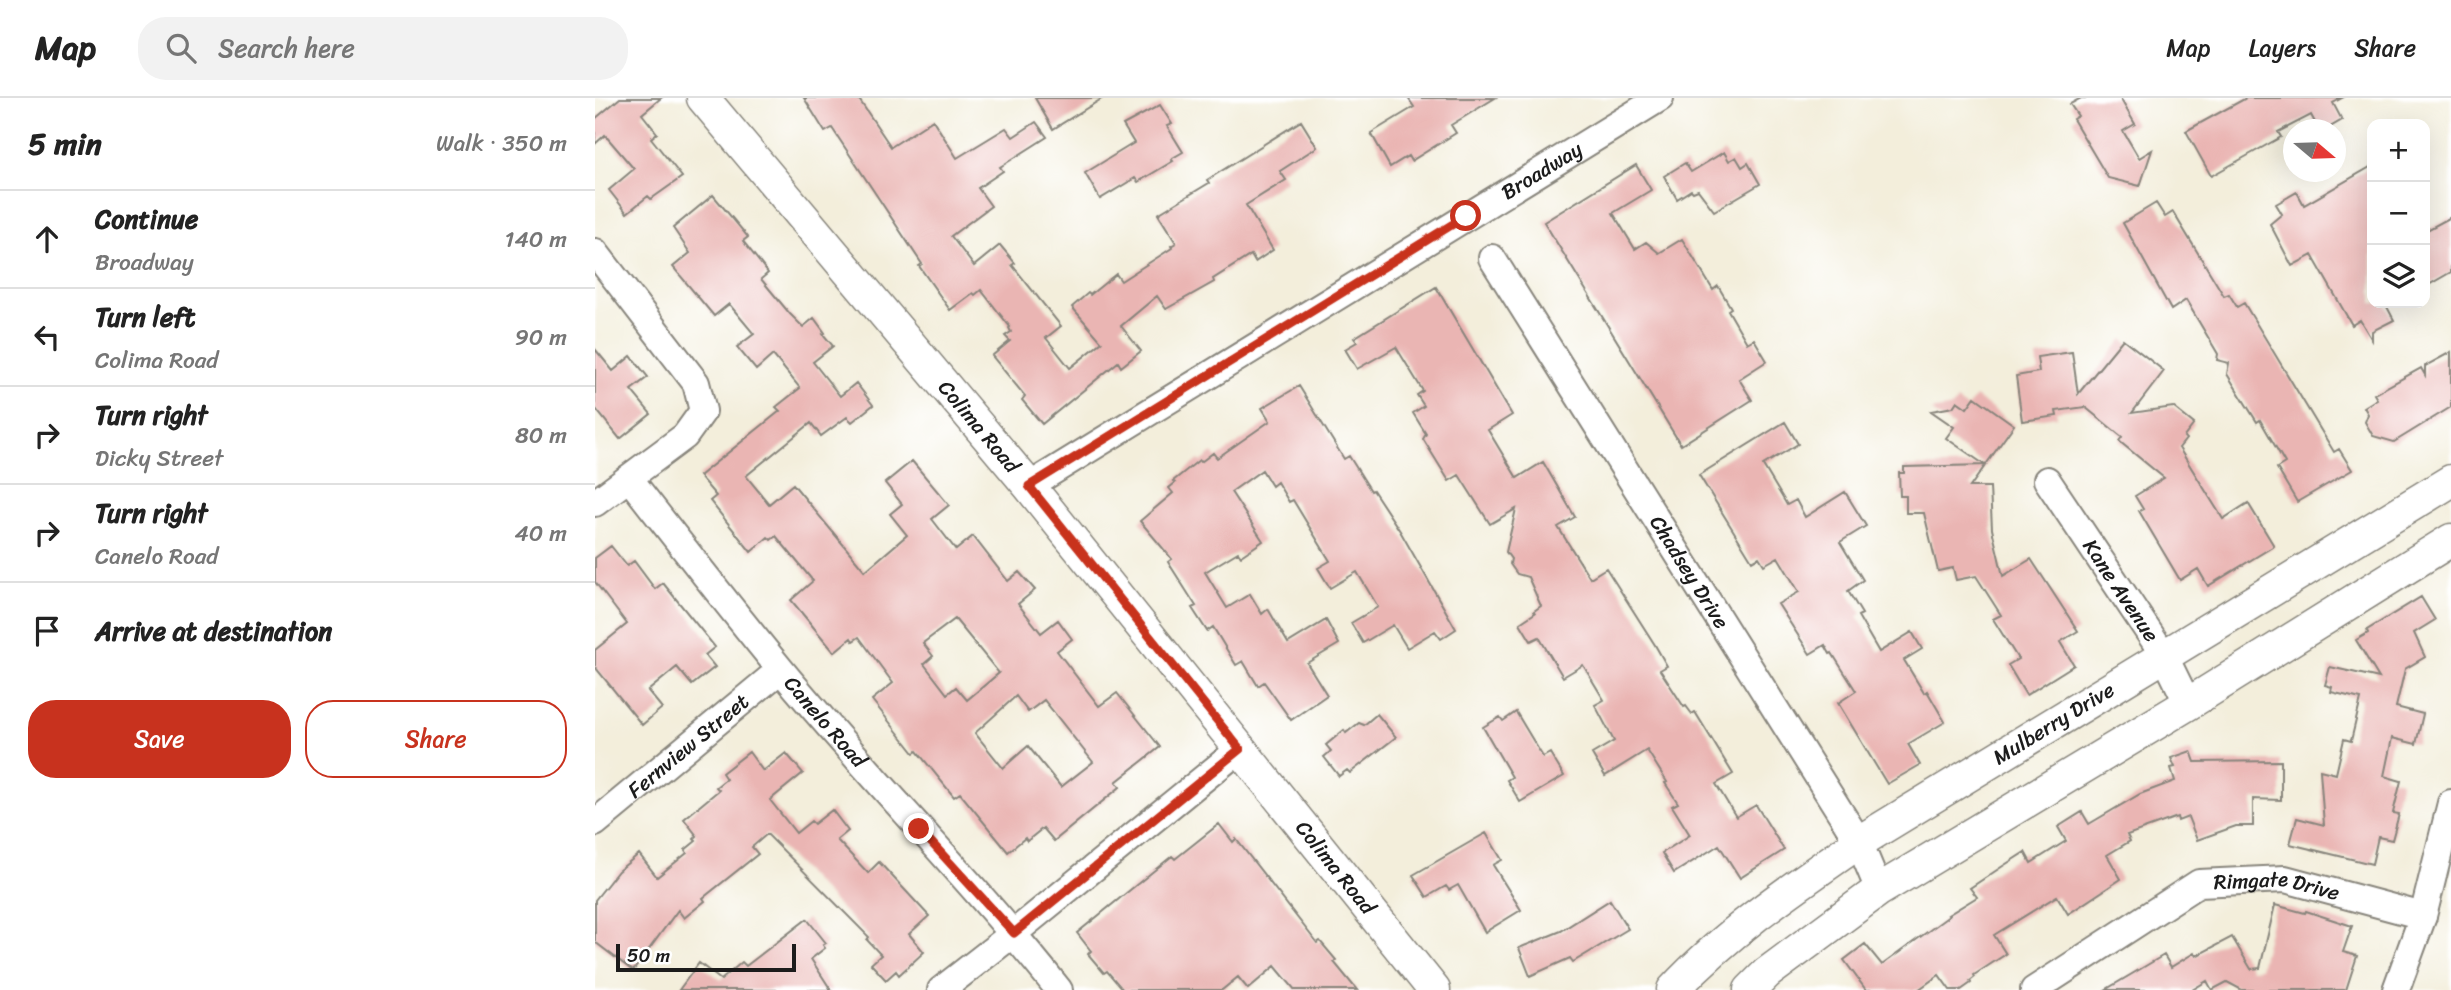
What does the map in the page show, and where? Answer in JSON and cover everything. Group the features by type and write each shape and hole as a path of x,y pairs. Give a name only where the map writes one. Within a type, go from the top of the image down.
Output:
{"main road":[{"name":"Colima Road","path":"702,98 1029,486 1434,990"},
{"name":"Mulberry Drive","path":"1673,990 1693,968 1773,902 1859,842 2451,481"},
{"path":"1750,990 1767,972 1879,890 2451,540"}],"street":[{"name":"Broadway","path":"1029,486 1660,98"},
{"path":"595,252 696,383 703,411 685,436 595,503"},
{"name":"Chadsey Drive","path":"1492,258 1859,842 1879,890"},
{"name":"Canelo Road","path":"629,478 781,670 919,829 1014,933 1059,990"},
{"name":"Kane Avenue","path":"2047,480 2164,655 2187,704"},
{"name":"Fernview Street","path":"595,823 781,670"},
{"path":"940,990 1240,749"},
{"path":"2396,990 2423,916 2451,803"},
{"name":"Rimgate Drive","path":"2034,990 2199,883 2285,879 2423,916"}],"building":[{"path":"620,98 661,98 642,114 657,133 651,138 682,177 651,199 648,196 627,213 609,190 634,169 605,135 595,144 595,119"},
{"path":"804,98 858,98 891,147 933,120 957,158 1006,128 1013,137 1036,122 1047,137 1000,167 1003,171 978,188 991,206 951,236 974,266 1000,245 1015,263 1012,265 1061,326 1046,338 1070,368 1102,342 1072,307 1116,274 1121,281 1176,243 1158,214 1301,121 1317,147 1280,171 1286,180 1246,205 1273,250 1255,262 1251,255 1213,279 1214,282 1166,309 1157,296 1121,326 1141,351 1121,367 1118,362 1042,424 1022,400 1025,396 992,356 1010,341 1005,336 1011,332 1010,327 981,290 950,310 832,128 825,132"},
{"path":"1035,98 1103,98 1053,129"},
{"path":"1408,98 1495,98 1451,125 1456,133 1411,161 1408,156 1390,167 1371,133 1414,107"},
{"path":"2081,98 2120,98 2135,124 2123,131 2139,158 2152,150 2140,186 2108,178 2073,119 2078,116 2070,104"},
{"path":"2246,98 2342,98 2333,103 2341,119 2313,119 2311,115 2303,119 2283,119 2283,129 2278,132 2281,137 2211,176 2186,131"},
{"path":"1160,105 1172,124 1167,126 1183,152 1138,182 1135,178 1100,199 1085,173 1134,143 1123,125"},
{"path":"1724,152 1729,161 1736,157 1742,167 1748,163 1760,184 1714,211 1698,190 1691,190 1677,199 1664,176 1685,163 1691,172"},
{"path":"1636,165 1651,190 1613,213 1635,249 1646,242 1659,253 1682,239 1713,290 1718,286 1747,343 1754,339 1767,361 1739,379 1752,400 1681,445 1544,222"},
{"path":"2367,169 2367,308 2388,308 2394,320 2372,331 2372,340 2360,320 2352,325 2312,255 2292,266 2270,224 2282,214 2276,204 2297,192 2304,205"},
{"path":"713,195 748,237 743,241 768,273 761,279 803,327 814,318 833,346 813,362 840,396 856,383 873,405 852,422 847,417 821,436 811,423 746,476 769,504 793,484 865,571 907,535 890,514 902,504 885,483 912,461 949,505 932,519 956,550 973,536 1008,581 1019,572 1035,590 1018,604 1041,633 1058,620 1072,639 1057,651 1099,706 1117,693 1160,747 1116,782 1120,787 1054,841 1043,828 1008,852 960,793 954,797 917,751 914,753 872,700 893,683 859,637 853,641 851,638 834,652 791,600 813,581 776,536 771,540 768,537 751,552 710,501 716,496 699,476 780,411 776,407 800,388 773,355 756,370 737,347 754,334 729,304 714,316 673,267 690,253 673,228","holes":["955,619 999,673 967,700 956,687 947,694 924,664 933,656 923,643","1016,696 1028,712 1044,700 1093,762 1061,787 1028,746 1003,768 975,733"]},
{"path":"2156,203 2165,217 2173,212 2224,296 2229,294 2237,307 2244,303 2334,452 2339,449 2352,470 2297,502 2277,468 2285,463 2260,420 2257,422 2227,374 2229,363 2217,360 2218,354 2186,300 2171,310 2123,223"},
{"path":"2451,217 2451,272 2430,284 2430,245 2430,228"},
{"path":"1436,287 1512,415 1488,430 1517,478 1543,462 1575,517 1558,527 1590,578 1606,568 1667,666 1660,670 1684,707 1692,714 1695,712 1733,774 1716,784 1736,817 1756,805 1784,850 1740,878 1719,845 1674,873 1662,853 1690,835 1672,806 1678,803 1665,783 1667,782 1647,750 1605,776 1592,754 1614,741 1595,705 1604,700 1583,665 1563,677 1539,637 1531,641 1520,623 1541,606 1528,577 1517,574 1506,552 1516,509 1490,524 1459,475 1449,481 1423,439 1426,434 1413,413 1424,406 1417,395 1423,391 1396,347 1357,369 1345,349 1357,342 1354,338"},
{"path":"2123,339 2164,371 2132,413 2173,407 2194,424 2179,448 2223,519 2248,503 2274,546 2208,586 2198,569 2180,580 2139,511 2143,509 2135,496 2164,478 2119,441 2122,437 2085,407 2056,411 2057,416 2022,421 2016,376 2039,372 2037,357 2072,352 2078,394"},
{"path":"595,349 613,371 631,356 648,377 631,390 651,414 620,439 595,408"},
{"path":"2451,352 2451,407 2394,442 2373,436 2365,422 2368,414 2364,407 2377,399 2374,394 2421,368 2425,375 2425,366"},
{"path":"1299,386 1344,459 1349,456 1400,531 1456,629 1441,639 1435,631 1407,648 1393,625 1363,643 1351,623 1378,607 1357,572 1330,588 1318,568 1330,561 1293,500 1289,502 1277,482 1272,486 1262,470 1231,492 1263,541 1241,556 1238,552 1205,572 1227,608 1250,594 1262,614 1268,609 1288,643 1326,620 1339,644 1307,663 1327,695 1291,720 1264,682 1258,686 1243,661 1236,665 1213,627 1207,631 1192,608 1196,606 1168,562 1172,559 1140,521 1173,493 1169,488 1175,483 1173,481 1199,460 1201,462 1213,453 1217,458 1270,421 1262,408"},
{"path":"1975,397 2014,425 1970,487 1990,487 1992,529 2003,576 2031,559 2078,631 2060,642 2074,665 2026,695 2008,665 2018,659 1993,619 2001,615 1976,576 1956,580 1953,568 1938,571 1924,513 1906,513 1906,496 1900,496 1899,473 1904,473 1904,467 1985,465 1946,438 1954,427 1931,411 1953,407 1957,401 1967,408"},
{"path":"1785,422 1798,444 1763,465 1787,505 1796,500 1805,517 1845,492 1866,526 1840,542 1863,580 1848,591 1862,614 1858,616 1879,652 1912,632 1922,649 1904,660 1945,722 1908,744 1920,765 1887,784 1838,703 1856,691 1825,645 1810,654 1778,604 1799,592 1778,557 1764,565 1759,557 1752,561 1699,475"},
{"path":"611,546 627,566 634,561 655,589 663,583 715,647 705,655 715,667 692,685 677,667 648,691 662,708 642,725 595,667 595,650 627,624 595,582 595,558"},
{"path":"2421,597 2435,620 2414,633 2425,657 2405,669 2396,707 2423,714 2416,744 2392,738 2384,776 2401,781 2393,813 2399,814 2392,840 2378,837 2372,864 2290,844 2297,818 2324,825 2320,770 2336,774 2344,739 2351,741 2361,699 2331,692 2332,687 2325,685 2330,667 2379,678 2356,640 2368,633 2367,630"},
{"path":"1516,712 1543,757 1550,753 1564,776 1520,802 1507,780 1512,777 1483,727 1500,717 1503,721"},
{"path":"1377,714 1396,737 1350,773 1347,770 1339,776 1324,757 1331,751 1326,745 1344,730 1346,733 1359,723 1364,725"},
{"path":"2191,751 2195,762 2281,761 2281,800 2253,799 2253,826 2236,826 2197,840 2188,817 2178,821 2177,817 2127,835 2130,841 2107,855 2121,879 2068,914 2057,896 1994,935 2006,954 1974,975 1971,983 1961,990 1950,990 1939,975 1918,990 1866,990 1844,960 1865,944 1882,965 1948,915 1977,897 1970,888 2025,852 2031,863 2066,841 2058,827 2082,812 2089,824 2140,794 2175,781 2171,768 2175,767 2171,758"},
{"path":"749,752 763,771 786,753 803,773 770,800 796,833 811,821 814,824 832,810 848,831 837,840 868,873 879,862 929,916 909,934 924,952 899,975 896,971 886,980 871,964 881,955 867,940 869,937 767,834 752,847 758,854 703,898 705,901 684,918 678,910 633,971 595,942 595,900 618,871 639,854 657,877 687,853 685,850 696,841 694,839 697,836 684,819 719,790 716,787 726,779 722,773"},
{"path":"1219,824 1233,842 1236,839 1317,943 1320,941 1336,960 1334,962 1357,990 1295,990 1275,966 1248,989 1238,977 1222,990 1123,990 1088,954 1091,951 1077,933 1172,856 1175,859"},
{"path":"1486,833 1502,860 1493,865 1521,910 1485,932 1458,885 1449,890 1446,886 1427,897 1413,875"},
{"path":"1610,900 1628,929 1573,962 1570,958 1530,976 1519,948 1561,931"},
{"path":"2275,905 2305,913 2306,911 2352,926 2343,952 2357,956 2346,990 2242,990 2227,982 2212,990 2207,981 2192,990 2105,990 2164,955 2171,967 2194,953 2196,956 2232,937 2251,969 2260,968"},
{"path":"807,919 826,943 823,945 825,948 811,959 831,990 679,990 699,963 721,980 742,962 746,966"}],"route":[{"path":"919,829 1014,933 1240,749 1029,486 1466,216"}]}
